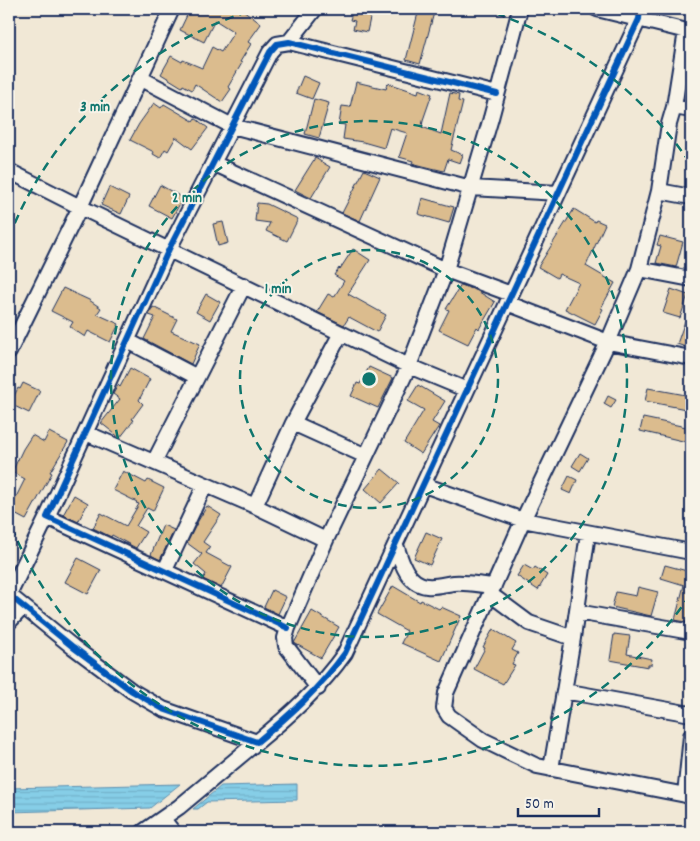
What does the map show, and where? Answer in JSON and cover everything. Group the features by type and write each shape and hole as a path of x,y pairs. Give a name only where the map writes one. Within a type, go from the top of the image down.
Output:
{"street":[{"path":"9,352 80,207 172,9"},
{"path":"289,42 315,9"},
{"path":"318,688 286,646 285,638 326,540 409,366 446,270 520,9"},
{"path":"597,9 640,14 688,31 669,124 659,191 639,269 608,342 522,520 446,693 444,708 449,716 483,740 523,760 551,769 688,795 691,736"},
{"path":"142,832 179,807 211,778 284,720 329,676 345,653 640,14"},
{"path":"257,742 163,709 132,691 73,647 9,595 170,250 270,52 277,44 289,42 497,94"},
{"path":"140,78 232,126 470,188 558,193"},
{"path":"674,107 691,110"},
{"path":"213,164 608,342 691,358"},
{"path":"9,171 409,366 466,390"},
{"path":"659,191 691,197"},
{"path":"639,269 691,279"},
{"path":"154,462 244,285"},
{"path":"256,506 293,423 341,333"},
{"path":"128,341 197,377"},
{"path":"293,423 366,456"},
{"path":"86,432 256,506 326,540"},
{"path":"424,484 522,520 691,552"},
{"path":"165,570 206,485"},
{"path":"47,517 288,628"},
{"path":"551,769 574,638 588,533"},
{"path":"396,545 402,564 409,576 420,584 433,586 469,583 492,590 529,623 574,638"},
{"path":"9,622 23,606"},
{"path":"577,612 691,632"},
{"path":"564,691 691,714"},
{"path":"163,819 173,832"}],"water":[{"path":"180,784 150,808 9,812 9,788"},
{"path":"297,784 297,800 207,802 198,809 193,809 221,786"}],"building":[{"path":"190,9 242,9 261,24 248,42 251,44 228,87 231,89 222,102 195,84 192,90 183,85 182,87 161,74 171,56 182,62 183,60 202,68 212,47 221,52 234,32 215,20 204,42 180,30"},
{"path":"353,9 372,9 367,32 353,29 355,21 350,20"},
{"path":"419,9 435,9 420,64 406,60"},
{"path":"303,76 319,83 312,99 296,93"},
{"path":"356,82 386,89 388,83 418,93 419,89 432,94 422,127 441,134 450,93 459,95 458,101 463,102 451,150 463,155 460,163 448,159 444,171 412,163 413,161 399,157 407,133 390,128 384,148 343,139 345,125 339,124 342,106 350,107"},
{"path":"314,99 329,103 319,138 305,134"},
{"path":"154,103 161,108 164,104 193,121 195,118 208,128 192,149 176,137 168,151 165,149 160,158 153,154 154,152 130,140"},
{"path":"315,158 330,167 311,198 295,190"},
{"path":"364,170 380,177 360,221 342,213"},
{"path":"160,185 183,198 172,218 149,206"},
{"path":"109,187 129,197 121,214 101,205"},
{"path":"422,198 454,207 449,223 418,214"},
{"path":"257,203 267,204 298,219 287,241 266,231 270,223 255,221"},
{"path":"574,209 595,222 596,220 605,224 586,266 615,283 601,308 603,309 595,324 565,309 579,283 559,274 557,278 538,267"},
{"path":"223,222 228,243 218,246 213,224"},
{"path":"660,236 683,242 676,267 656,263 661,246 657,245"},
{"path":"353,249 370,260 348,294 386,315 377,332 349,317 344,325 317,312 328,294 334,297 344,281 334,275"},
{"path":"461,285 476,290 495,302 479,329 477,327 468,344 439,330 449,310 446,309"},
{"path":"63,288 89,300 101,308 97,314 119,324 110,342 88,331 85,337 70,327 73,322 51,311"},
{"path":"671,289 688,295 680,318 663,313"},
{"path":"206,294 220,302 210,320 196,312"},
{"path":"153,307 177,319 171,331 200,344 191,364 144,339 155,317 149,315"},
{"path":"685,321 691,323 691,349 677,344"},
{"path":"369,367 393,378 378,408 351,396 357,383 360,384"},
{"path":"130,368 150,379 139,400 143,404 132,419 134,420 120,438 101,423 120,399 113,394 118,385 120,387"},
{"path":"23,383 40,391 29,413 10,404 18,388 20,389"},
{"path":"418,385 445,401 432,422 439,426 421,454 404,443 424,410 408,401"},
{"path":"648,388 691,396 691,410 645,401"},
{"path":"608,396 616,400 611,408 604,404"},
{"path":"643,418 691,428 691,443 640,431"},
{"path":"49,432 68,442 50,472 52,473 26,520 9,511 25,479 12,472 32,435 44,442"},
{"path":"580,453 588,458 580,471 572,466"},
{"path":"382,469 399,483 381,503 365,489"},
{"path":"123,471 146,483 148,480 164,488 153,511 147,508 136,526 146,532 136,548 112,535 111,537 93,528 101,513 126,526 139,504 113,490"},
{"path":"569,476 577,480 571,494 562,490"},
{"path":"74,495 88,503 78,522 63,515"},
{"path":"207,506 221,515 203,542 210,547 206,553 232,567 221,588 203,579 206,574 194,564 202,554 187,543"},
{"path":"163,525 174,530 160,560 151,555"},
{"path":"426,532 442,539 430,565 414,558"},
{"path":"78,558 101,570 88,594 65,582"},
{"path":"524,565 533,570 535,567 547,575 538,590 517,576"},
{"path":"665,565 687,571 688,567 691,567 691,623 675,620 684,585 661,578"},
{"path":"393,586 420,602 421,600 439,609 441,607 461,616 441,661 401,643 407,631 377,614"},
{"path":"638,587 658,592 651,616 612,607 616,592 636,596"},
{"path":"272,590 286,597 278,614 264,607"},
{"path":"312,611 339,627 321,658 294,643"},
{"path":"493,629 516,643 512,650 518,653 512,664 515,665 503,684 474,669"},
{"path":"614,634 630,636 627,654 652,659 651,665 648,665 648,667 610,660"}],"cycle path":[{"path":"9,595 73,647 132,691 163,709 257,742 293,711 325,678 345,653 639,19 640,9"},
{"path":"288,628 47,517 169,249 270,52 277,44 289,42 497,94"}]}
